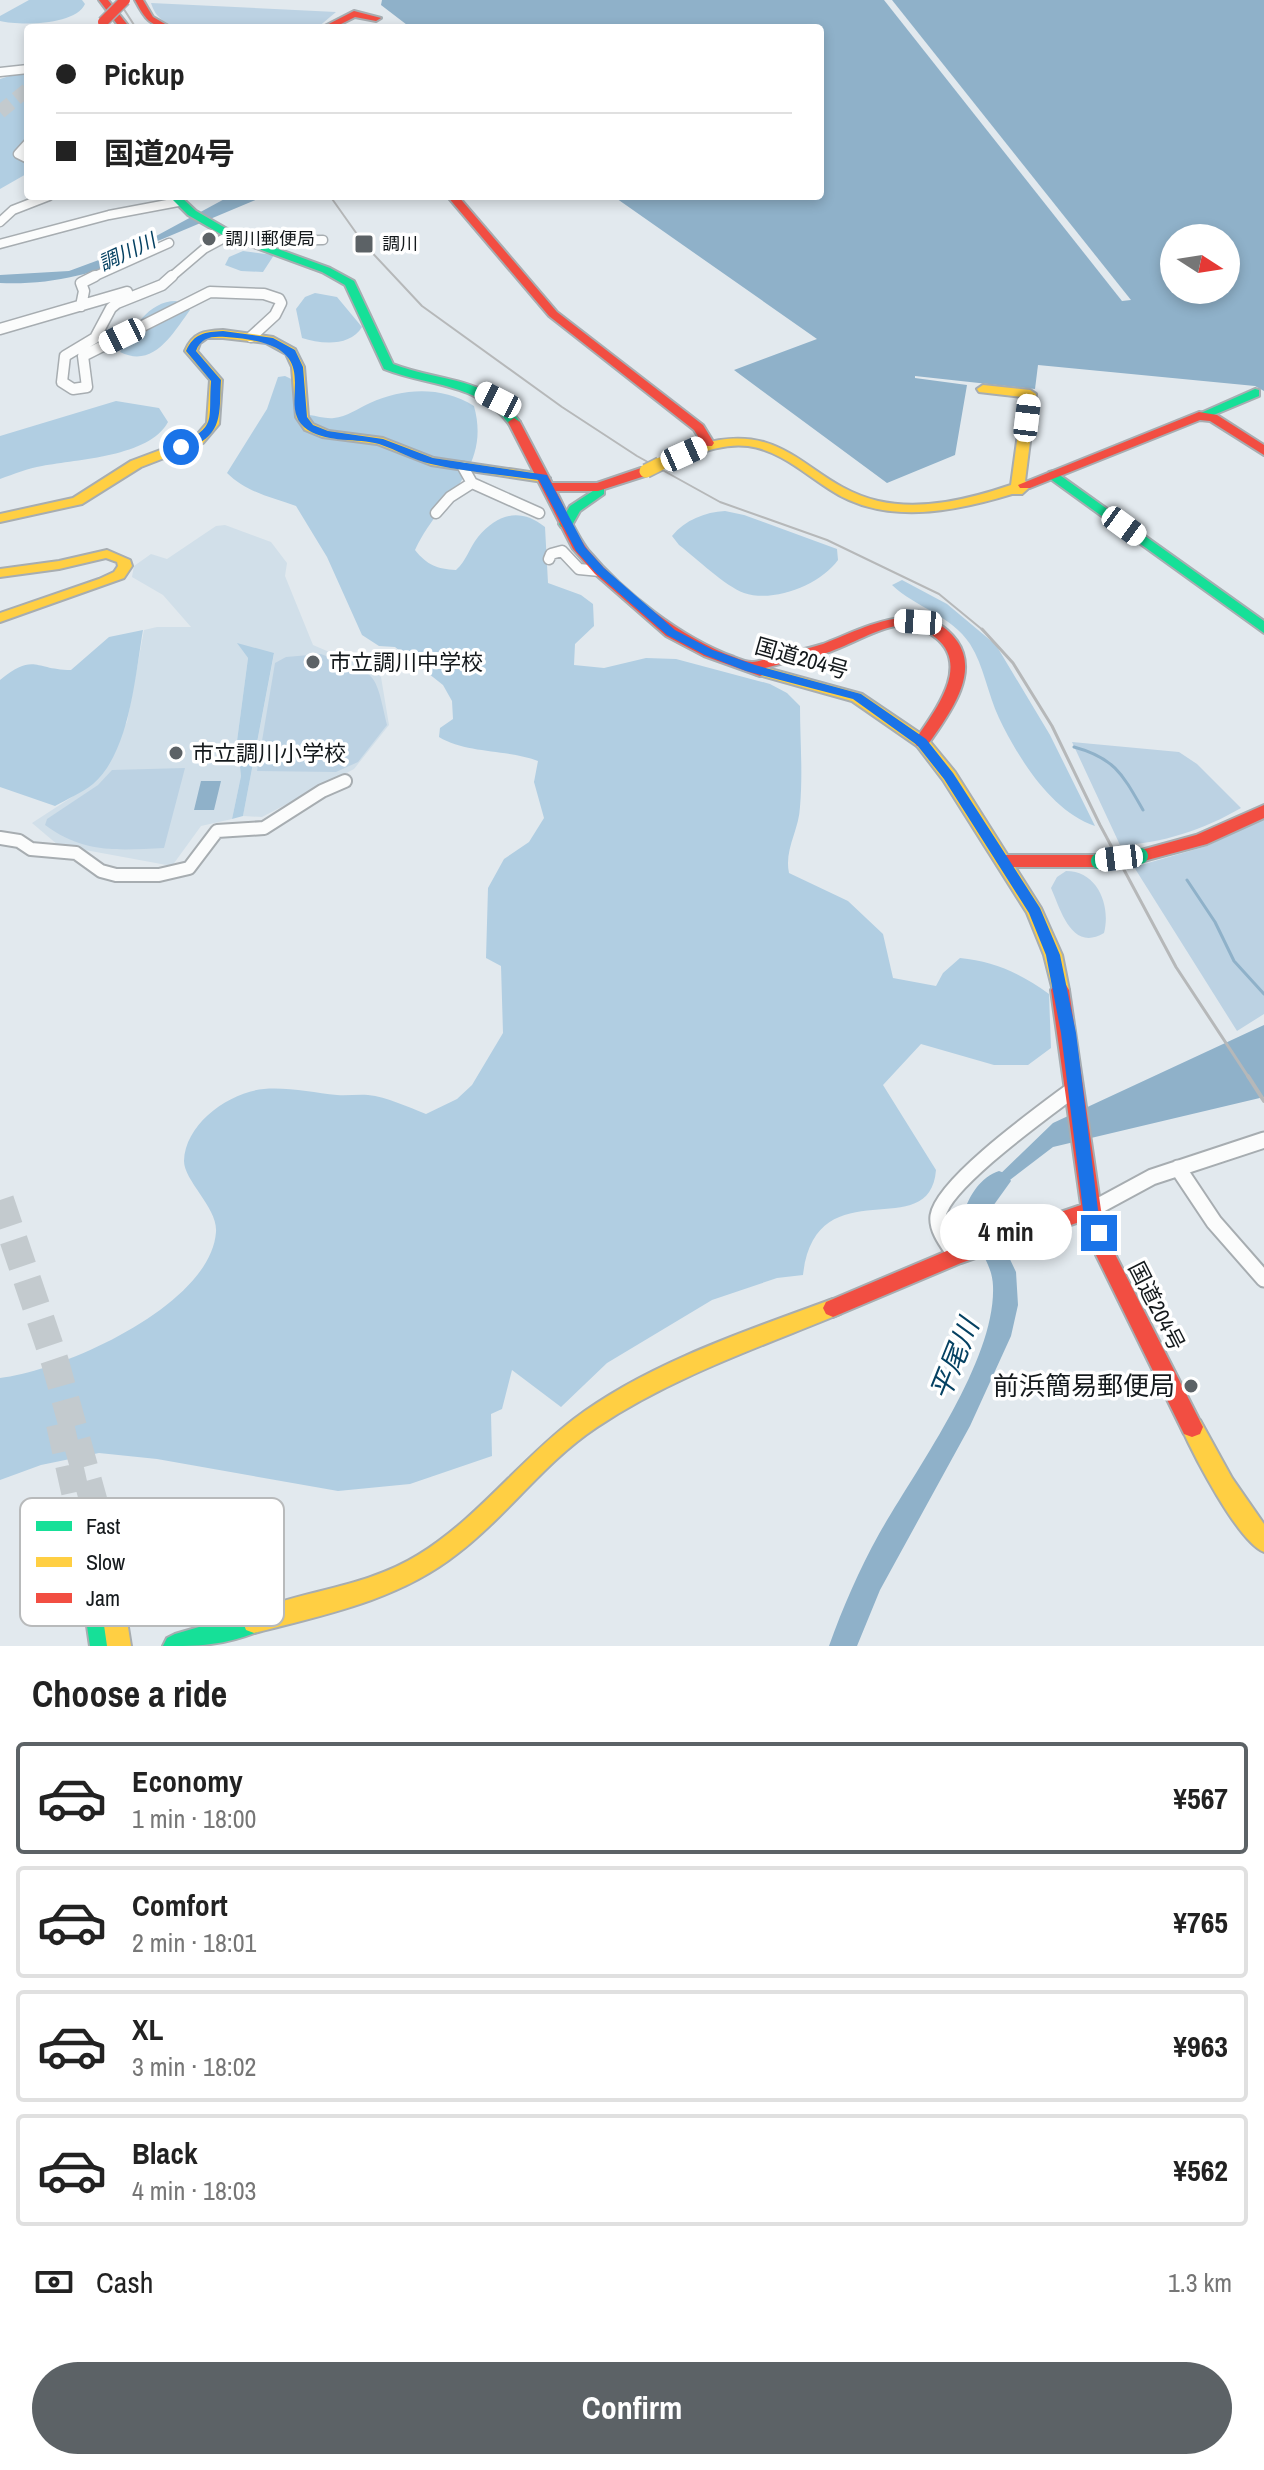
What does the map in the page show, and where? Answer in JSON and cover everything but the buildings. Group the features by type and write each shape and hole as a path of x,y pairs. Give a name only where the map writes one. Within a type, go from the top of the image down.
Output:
{"main road":[{"path":"103,0 122,24"},
{"path":"98,24 121,0"},
{"path":"139,0 150,19 159,24"},
{"path":"334,24 354,14 376,18"},
{"path":"455,200 553,314 690,420 708,443"},
{"name":"国道204号","path":"182,201 211,224 237,238 326,270 350,283 388,366 400,374 468,387 498,400 507,409 580,549 600,571 671,633 709,653 750,668 857,697 922,742 949,776 1035,912 1053,955 1065,1012 1091,1210 1106,1255 1215,1473 1240,1512 1264,1541"},
{"path":"0,518 16,510 76,502 99,491 121,472 206,435 213,425 216,380 191,351 195,341 204,335 223,334 269,340 291,352 298,367 302,417 309,427 326,434 379,441 423,458 582,491 604,488"},
{"path":"983,389 1030,394 1017,491"},
{"path":"566,524 575,509 604,488 708,443 752,443 773,447 786,452 846,495 886,507 961,505 1017,491 1255,393"},
{"path":"1199,416 1213,418 1264,451"},
{"path":"1054,475 1264,628"},
{"path":"0,573 59,565 107,554 116,555 125,566 119,575 104,582 0,618"},
{"path":"750,668 781,657 809,653 902,621 918,622 939,631 955,644 960,661 958,678 922,742"},
{"path":"1005,861 1099,861 1140,856 1201,840 1264,811"},
{"path":"284,1614 375,1589 426,1563 468,1531 526,1473 585,1423 639,1389 962,1254 1091,1210"},
{"path":"175,1646 241,1626"},
{"path":"222,1646 249,1626"}],"street":[{"path":"0,72 24,69"},
{"path":"0,222 13,210 39,200"},
{"path":"0,244 109,215 182,201"},
{"path":"0,329 167,277 204,249 237,238 306,243 323,240"},
{"path":"81,306 84,291 81,283 169,243"},
{"path":"167,277 162,285 117,303 95,338 65,356 62,382 67,388 87,387 89,383 82,359 88,353 210,292 264,294 279,299 281,303 275,315 251,337"},
{"path":"463,467 472,483 539,513"},
{"path":"436,513 450,497 472,483"},
{"path":"549,559 551,554 562,551 579,569 600,571"},
{"path":"0,838 19,841 31,849 76,853 101,871 116,875 159,875 189,868 217,831 264,828 322,791 345,781"},
{"path":"962,1254 943,1235 938,1217 944,1201 963,1180 1076,1094"},
{"path":"1091,1210 1112,1194 1136,1182 1264,1140"},
{"path":"1178,1168 1214,1222 1264,1279"}],"shaded area":[{"path":"29,0 82,0 85,4 80,11 59,20 33,23 0,21 0,16"},
{"path":"151,3 336,12 322,24 170,24 156,13"},
{"path":"24,71 24,175 0,189 0,79"},
{"path":"243,251 274,255 263,272 241,271 225,265 229,257"},
{"path":"315,293 337,297 362,327 343,341 318,342 302,338 296,309 305,297"},
{"path":"176,301 190,310 161,346 143,356 120,352 149,311 166,302"},
{"path":"285,376 306,386 308,396 305,407 309,415 339,417 383,398 422,391 449,395 474,406 478,429 476,449 460,483 415,550 419,555 428,563 456,570 478,537 493,523 509,516 527,517 545,527 548,583 581,595 593,604 594,626 575,644 574,665 604,668 646,658 676,659 770,684 787,693 800,706 801,769 799,815 788,856 789,873 848,901 883,934 893,978 936,986 943,973 960,958 996,965 1039,987 1049,994 1051,1048 1028,1065 994,1065 921,1044 883,1085 936,1170 929,1192 915,1203 849,1214 828,1223 812,1242 803,1275 777,1278 712,1300 607,1363 561,1407 512,1370 502,1409 491,1414 492,1456 410,1484 338,1491 157,1459 99,1453 41,1465 0,1480 0,1378 60,1362 130,1330 189,1285 208,1259 216,1232 215,1223 185,1169 184,1161 192,1134 212,1112 251,1091 292,1089 375,1096 426,1114 457,1099 472,1085 503,1033 501,966 486,958 488,888 504,859 529,842 544,818 534,782 538,761 474,749 439,737 440,728 453,719 452,701 443,685 395,647 379,646 362,635 327,557 296,506 251,489 227,473 267,409 278,377"},
{"path":"116,401 159,408 168,422 159,434 129,449 37,467 0,479 0,436"},
{"path":"725,511 837,549 838,560 820,577 796,590 769,596 744,593 711,571 672,536 696,518"},
{"path":"225,525 271,542 287,563 285,576 313,645 374,671 381,677 389,725 354,769 262,817 243,816 274,654 238,644 248,658 237,741 241,776 232,819 201,826 172,866 58,845 32,823 92,784 127,722 144,630 191,627 163,595 132,577 134,566 151,554 167,559 216,526"},
{"path":"902,580 947,604 996,645 1050,735 1095,826 1065,809 1038,782 999,718 970,644 953,626 892,585"},
{"path":"143,630 123,733 105,770 93,784 55,806 0,787 0,680 21,667 35,664 71,670 109,637"},
{"path":"237,643 274,653 243,816 232,819 241,776 237,741 248,658"},
{"path":"321,654 370,675 379,692 387,725 358,762 336,772 257,771 275,663 286,657"},
{"path":"1072,742 1179,752 1197,764 1241,808 1182,834 1151,842 1120,845"},
{"path":"185,768 164,848 88,846 45,825 47,819 98,785 112,770"},
{"path":"1264,819 1264,1014 1237,1031 1134,867 1207,846"},
{"path":"1066,871 1086,877 1100,892 1106,912 1104,933 1084,937 1069,926 1051,888 1057,877"}],"water":[{"path":"382,0 1264,0 1264,391 1255,386 1038,365 1035,389 915,376 967,385 955,455 887,483 734,370 817,339 619,200 824,200 824,24 406,24 381,5"},
{"path":"223,200 255,200 110,261"},
{"path":"201,781 221,781 214,810 194,810"},
{"path":"1264,1025 1264,1097 1053,1147 989,1196 981,1198 994,1180 1053,1123"}],"pier":[{"path":"884,0 892,0 1131,300 1122,301"}],"waterway":[{"name":"調川川","path":"0,279 69,275 134,251"},
{"path":"1074,747 1109,763 1130,787 1143,810"},
{"path":"1187,880 1215,922 1234,961 1264,994"},
{"name":"平尾川","path":"843,1646 870,1580 961,1417 998,1336 1005,1305 1004,1272 976,1213 986,1194 999,1181"}],"tunnel":[{"path":"0,112 24,92"},
{"path":"0,1200 55,1362 93,1498"},
{"path":"60,1424 76,1498"}],"railway":[{"path":"118,0 133,24"},
{"path":"333,200 364,244 422,306 562,407 637,456 720,502 827,540 939,594 983,630"},
{"path":"983,630 1013,663 1052,726 1100,825 1176,967 1249,1078"},
{"path":"1248,1076 1264,1101"}],"traffic: fast":[{"path":"178,200 192,213 230,235 326,270 350,283 388,366 490,397 514,422"},
{"path":"1200,416 1255,393"},
{"path":"1054,475 1264,628"},
{"path":"566,524 575,509 599,491"},
{"path":"1099,861 1140,856"},
{"path":"99,1626 102,1646"},
{"path":"175,1646 241,1626"}],"traffic: slow":[{"path":"0,518 77,501 136,464 199,440 213,424 216,380 191,351 195,341 204,335 223,334 269,340 291,352 298,367 302,417 309,427 326,434 379,441 431,461 543,478"},
{"path":"983,389 1030,394 1017,491"},
{"path":"660,464 699,448 732,441 749,442 784,454 854,498 902,508 944,506 1025,485"},
{"path":"646,471 660,464"},
{"path":"0,573 59,565 107,554 123,560 125,566 119,575 104,582 0,618"},
{"path":"760,671 857,697 922,742 949,776 1035,912 1053,955 1060,990"},
{"path":"284,1614 385,1583 426,1563 468,1531 564,1439 613,1405 674,1373 833,1308"},
{"path":"1192,1427 1225,1486 1264,1541"},
{"path":"116,1626 119,1646"}],"traffic: jam":[{"path":"103,0 122,24"},
{"path":"103,22 125,0"},
{"path":"139,0 150,19 159,24"},
{"path":"334,24 354,14 376,18"},
{"path":"455,200 553,314 699,428 708,443"},
{"path":"1025,485 1199,416 1213,418 1264,451"},
{"path":"514,422 580,549 600,571 671,633 709,653 760,671"},
{"path":"548,487 598,487 646,471"},
{"path":"750,668 820,650 891,623 911,621 929,627 951,643 957,656 958,670 948,701 922,742"},
{"path":"1140,856 1201,840 1264,811"},
{"path":"1005,861 1099,861"},
{"path":"1060,990 1091,1210 1106,1255 1192,1427"},
{"path":"833,1308 956,1256 1091,1210"}],"place":[{"name":"調川郵便局","path":"209,239"},
{"name":"調川","path":"364,244"},
{"name":"市立調川中学校","path":"313,662"},
{"name":"市立調川小学校","path":"176,753"},
{"name":"前浜簡易郵便局","path":"1191,1386"}],"route":[{"path":"181,447 206,435 213,425 216,380 208,367 191,351 195,341 204,335 223,334 269,340 291,352 298,367 302,417 309,427 326,434 395,445 431,461 543,478 580,549 600,571 671,633 709,653 750,668 857,697 922,742 949,776 1005,861 1035,912 1053,955 1065,1012 1091,1210 1099,1233"}]}
